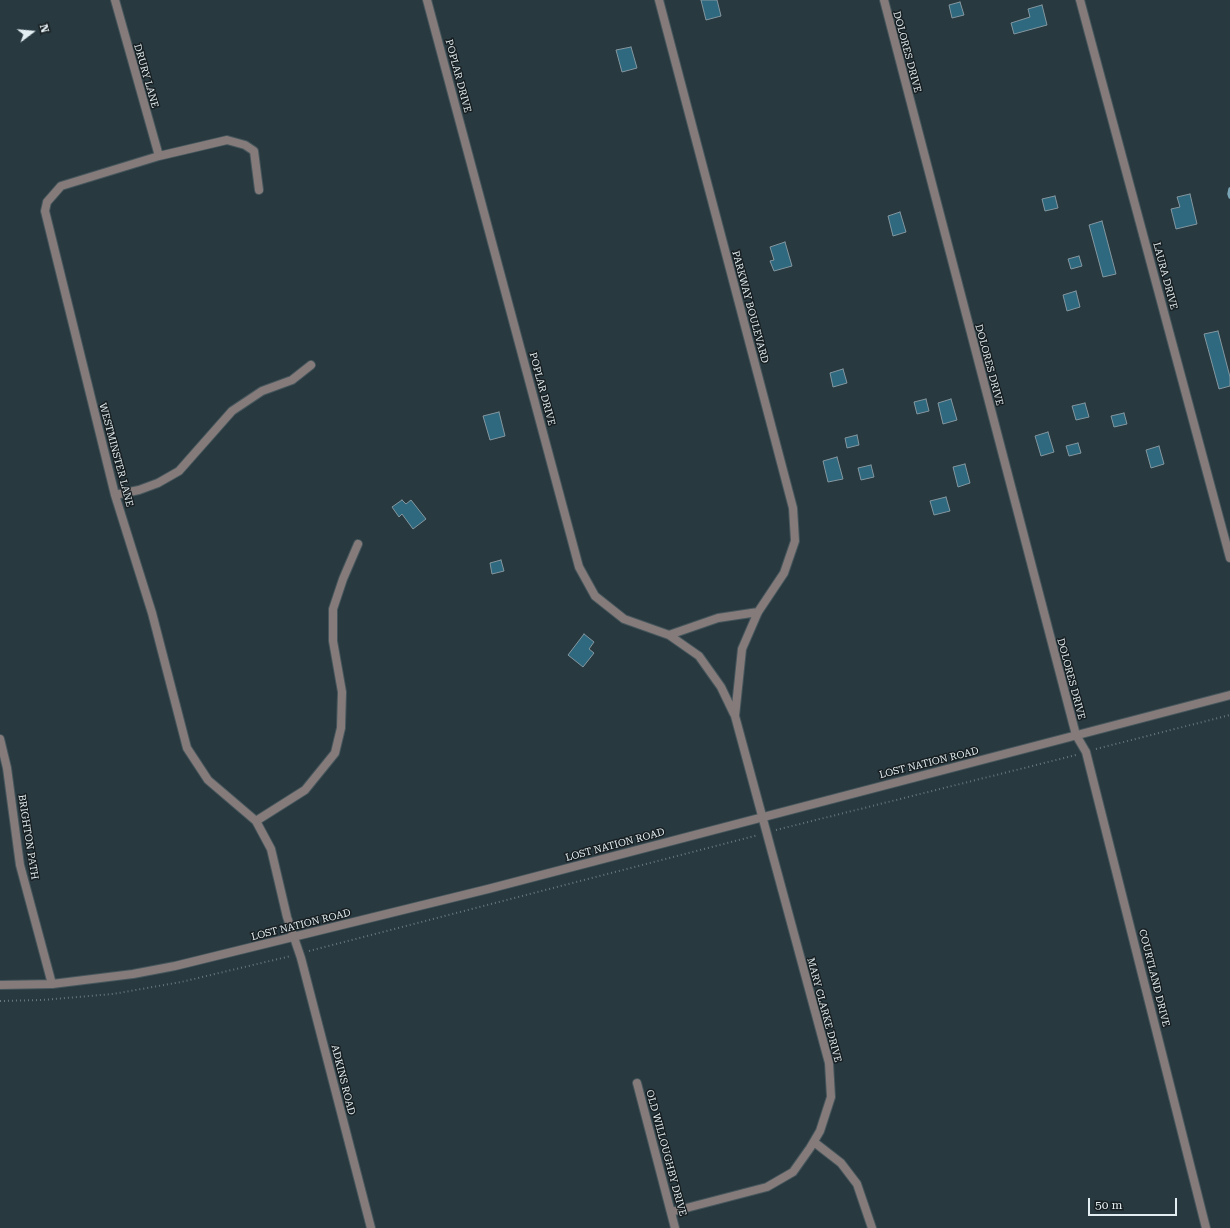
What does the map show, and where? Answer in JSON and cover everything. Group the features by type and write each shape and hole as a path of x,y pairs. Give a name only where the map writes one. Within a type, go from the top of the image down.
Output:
{"street":[{"name":"DRURY LANE","path":"114,0 159,156"},
{"name":"POPLAR DRIVE","path":"427,0 579,567 595,596 624,619 669,635 699,656 721,687 735,716"},
{"name":"PARKWAY BOULEVARD","path":"660,0 793,508 795,541 784,573 758,612 742,649 735,716 762,816"},
{"name":"DOLORES DRIVE","path":"884,0 1076,735"},
{"name":"LAURA DRIVE","path":"1080,0 1230,558"},
{"name":"WESTMINSTER LANE","path":"259,190 254,151 245,144 227,140 159,156 61,186 47,202 45,211 115,495 152,613 188,748 208,780 256,821 271,849 287,917 294,937"},
{"path":"115,495 139,490 158,483 179,471 232,411 262,391 292,380 311,365"},
{"path":"256,821 305,790 335,753 341,728 342,692 333,641 334,609 343,579 358,544"},
{"path":"669,635 718,618 758,612"},
{"name":"LOST NATION ROAD","path":"0,985 52,984 133,974 175,966 294,937 1230,695"},
{"name":"COURTLAND DRIVE","path":"1076,735 1086,752 1206,1228"},
{"name":"BRIGHTON PATH","path":"0,739 7,768 20,865 52,984"},
{"name":"MARY CLARKE DRIVE","path":"671,1212 767,1187 793,1172 820,1131 831,1097 829,1063 762,816"},
{"name":"ADKINS ROAD","path":"294,937 300,953 370,1228"},
{"name":"OLD WILLOUGHBY DRIVE","path":"637,1083 676,1228"},
{"path":"814,1142 841,1163 857,1184 872,1228"}],"path":[{"path":"0,1001 42,1000 113,994 181,982 300,953 1230,715"}],"building":[{"path":"701,0 717,0 721,16 706,20"},
{"path":"960,2 964,15 952,18 949,5"},
{"path":"1042,5 1047,25 1014,34 1011,23 1030,17 1028,9"},
{"path":"631,47 637,68 622,72 616,50"},
{"path":"1190,194 1197,224 1176,229 1171,209 1180,207 1177,197"},
{"path":"1055,196 1058,208 1045,211 1042,199"},
{"path":"900,212 906,232 893,236 888,216"},
{"path":"1102,221 1116,274 1103,277 1089,225"},
{"path":"785,242 792,266 774,271 770,261 774,260 770,247"},
{"path":"1079,256 1082,266 1071,269 1068,259"},
{"path":"1076,291 1080,307 1067,311 1063,295"},
{"path":"1218,331 1230,377 1230,386 1219,389 1204,334"},
{"path":"843,369 847,383 833,387 830,373"},
{"path":"926,399 929,411 917,414 914,402"},
{"path":"951,399 957,420 943,424 938,403"},
{"path":"1085,403 1089,417 1076,420 1072,406"},
{"path":"499,412 505,436 490,440 483,416"},
{"path":"1124,413 1127,424 1114,427 1111,416"},
{"path":"1048,432 1054,452 1041,456 1035,436"},
{"path":"857,435 859,445 847,448 845,438"},
{"path":"1078,443 1081,453 1069,456 1066,446"},
{"path":"1159,446 1164,464 1151,468 1146,450"},
{"path":"837,457 843,479 828,482 823,461"},
{"path":"965,464 970,483 958,487 953,467"},
{"path":"871,465 874,477 861,480 858,468"},
{"path":"946,497 950,511 934,515 930,501"},
{"path":"402,500 406,504 411,500 426,519 413,529 402,514 399,517 392,507"},
{"path":"501,560 504,571 492,574 490,563"},
{"path":"584,634 594,642 589,649 594,653 583,667 568,655"}],"waterway":[{"path":"1230,189 1230,197"}]}
